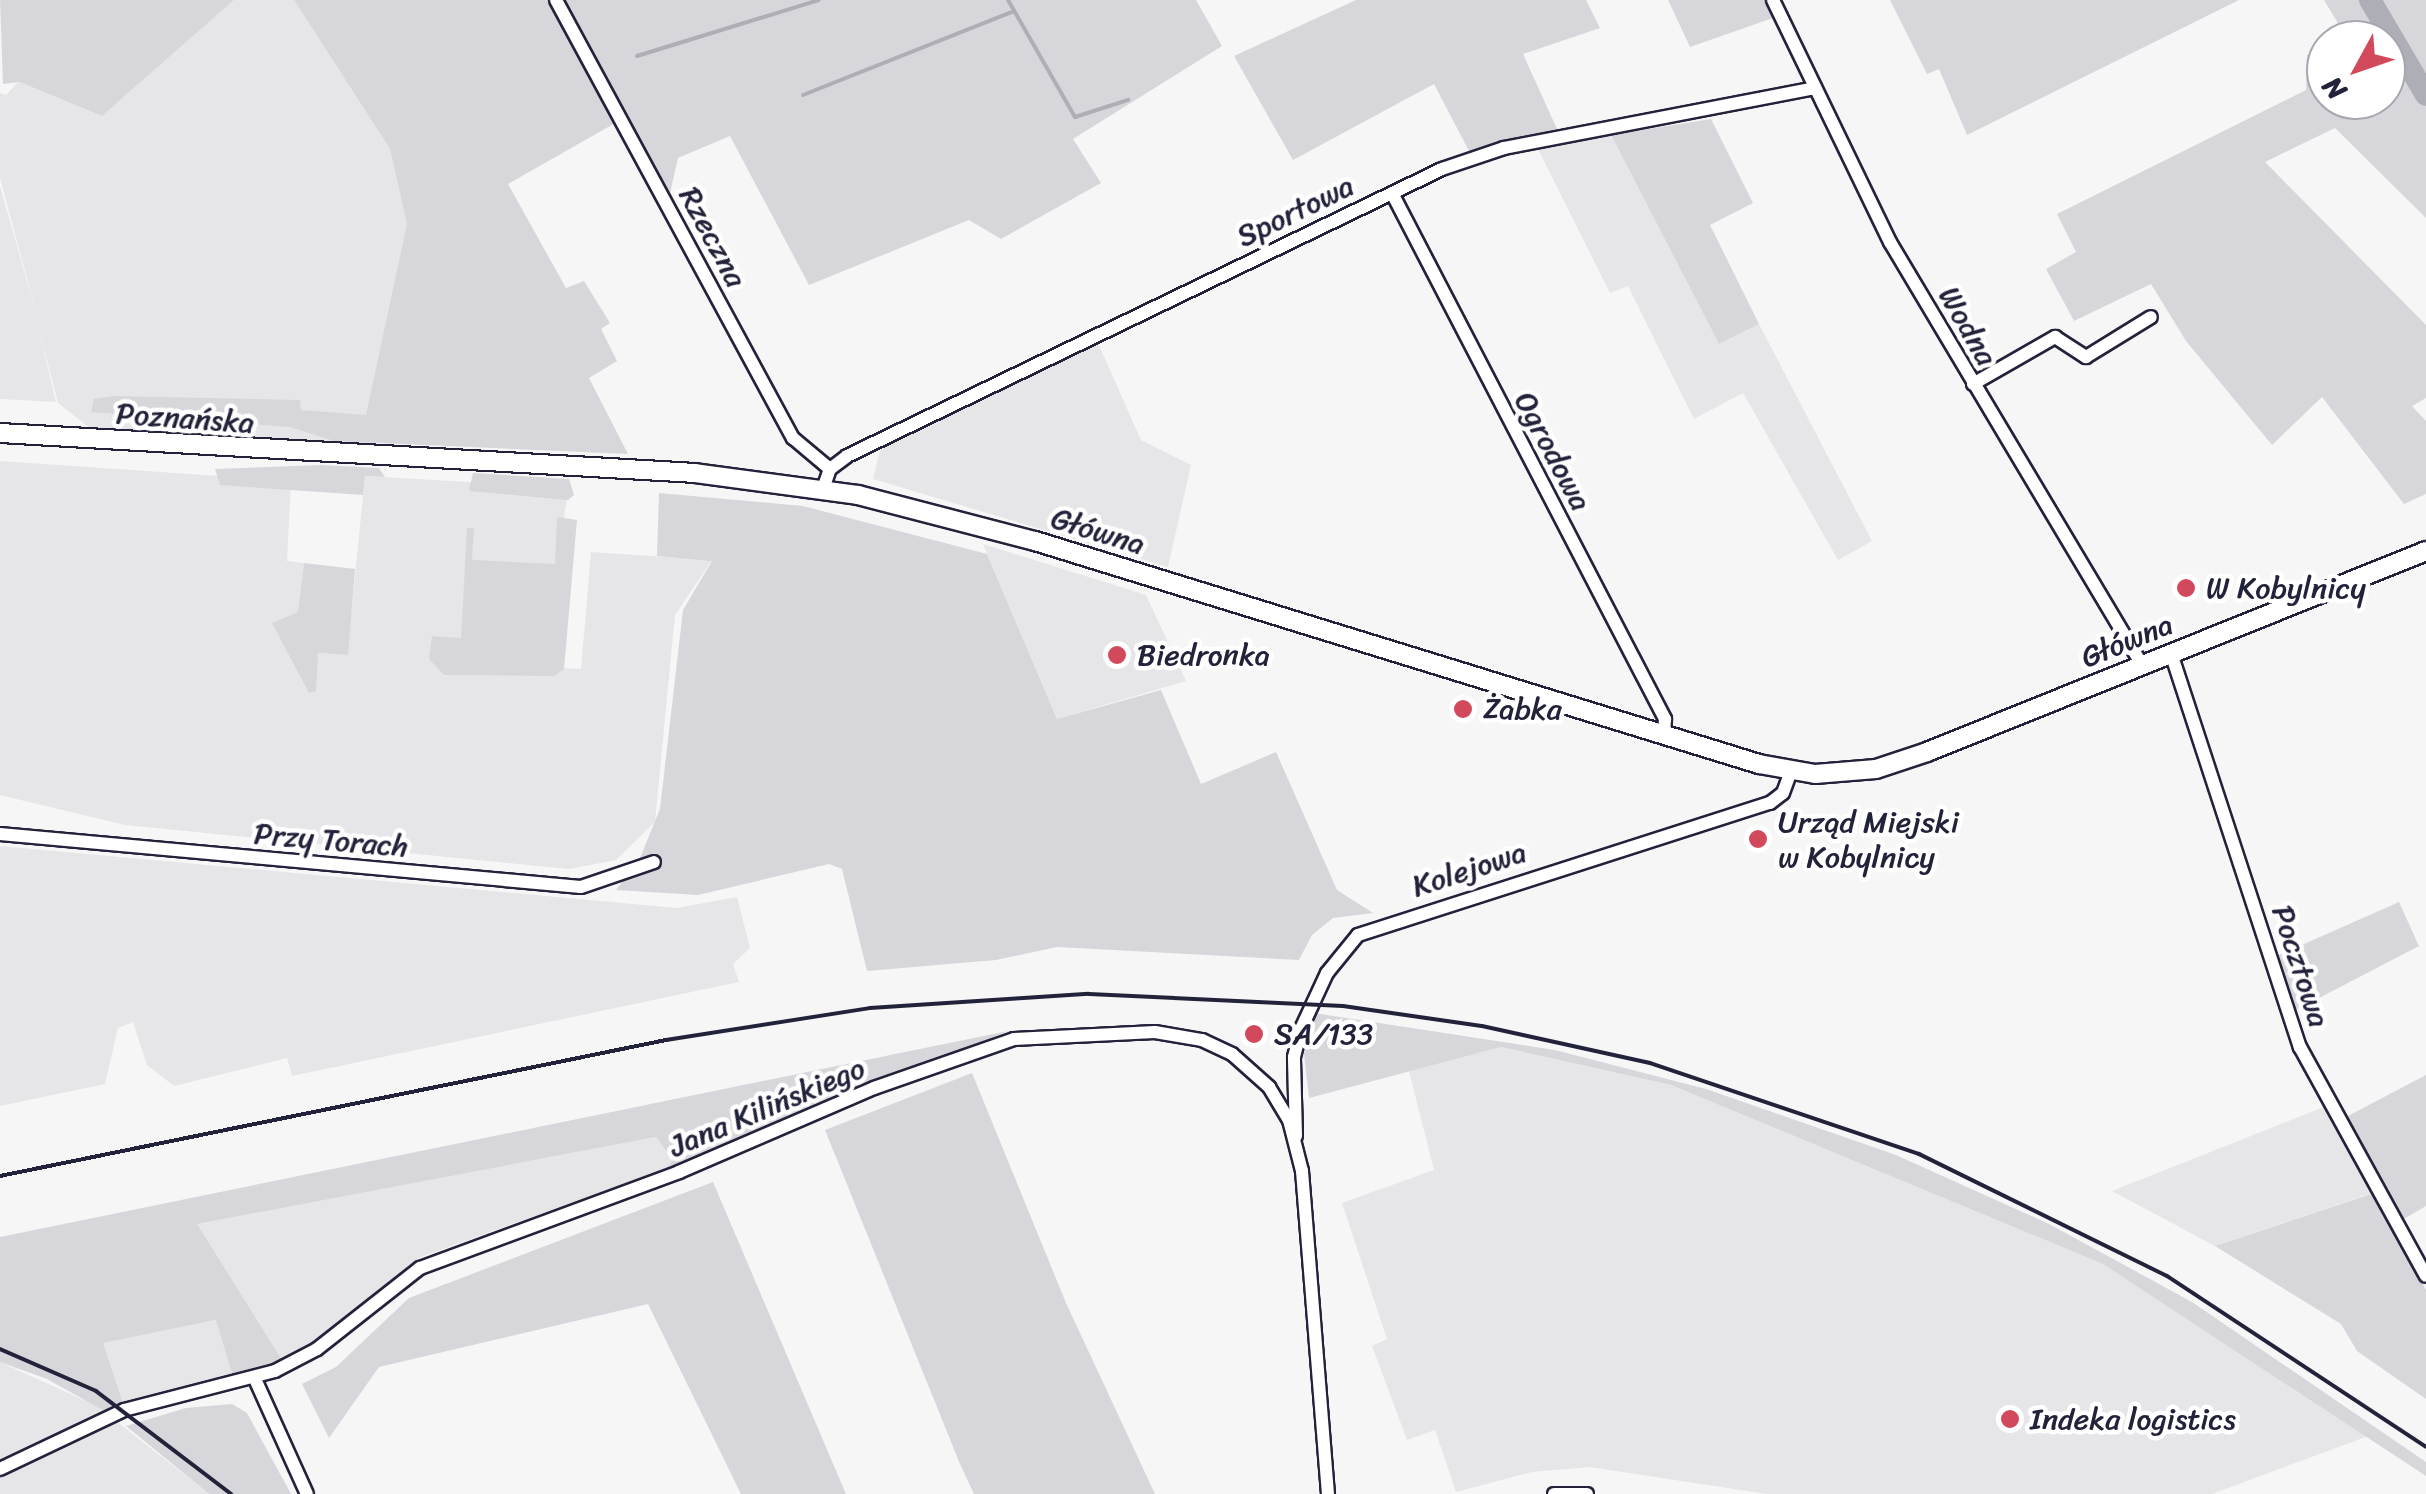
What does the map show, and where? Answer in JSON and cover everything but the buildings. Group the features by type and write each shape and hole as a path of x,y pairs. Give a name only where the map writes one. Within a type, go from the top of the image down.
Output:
{"main road":[{"name":"Poznańska","path":"0,433 366,457"},
{"name":"Główna","path":"366,457 695,474 823,489 1000,530 1791,771 1846,774 1927,752 2426,551"}],"street":[{"name":"Rzeczna","path":"556,0 794,438 830,469"},
{"name":"Wodna","path":"1773,0 1890,242 2142,665"},
{"name":"Sportowa","path":"830,469 1392,192 1504,148 1814,88"},
{"name":"Ogrodowa","path":"1392,192 1665,719 1664,734"},
{"path":"1973,384 2055,336 2086,357 2151,317"},
{"path":"823,489 830,469"},
{"name":"Pocztowa","path":"2171,653 2300,1046 2426,1276"},
{"name":"Kolejowa","path":"1296,1137 1295,1048 1328,973 1358,935 1770,803 1783,793 1791,771"},
{"name":"Przy Torach","path":"0,834 581,887 654,862"},
{"name":"Jana Kilińskiego","path":"0,1469 134,1407 254,1379 317,1350 420,1268 1014,1039 1144,1032 1202,1040 1258,1075 1296,1137"},
{"path":"1296,1137 1329,1492"},
{"path":"254,1379 306,1494"},
{"path":"1554,1494 1587,1494"}],"shaded area":[{"path":"0,0 234,0 102,116 19,82 3,84"},
{"path":"234,0 294,0 390,149 412,244 368,446 90,428 58,403 39,329 56,402 0,399 0,186 38,320 0,178 0,93 6,95 18,82 102,116"},
{"path":"294,0 546,0 617,122 508,184 566,288 584,281 610,323 601,329 617,361 589,378 628,454 334,441 290,427 91,412 94,399 113,396 300,400 301,410 366,415 407,224 390,149"},
{"path":"565,0 1196,0 1222,46 1073,139 1101,183 1001,239 969,220 809,285 730,136 678,158 670,193"},
{"path":"1356,0 1586,0 1600,28 1523,54 1557,129 1469,151 1434,84 1293,160 1234,56"},
{"path":"1668,0 1765,0 1773,18 1690,47"},
{"path":"1890,0 2239,0 1967,135 1939,69 1927,74"},
{"path":"2324,0 2426,0 2426,218 2335,128 2265,162 2426,325 2426,398 2412,406 2426,421 2426,494 2404,504 2322,397 2272,445 2186,341 2151,284 2074,321 2046,269 2076,252 2057,214 2306,90 2306,120 2406,120 2406,20 2336,20"},
{"path":"1711,119 1753,203 1710,225 1759,324 1719,344 1611,135"},
{"path":"1611,135 1719,344 1759,324 1872,541 1838,560 1743,393 1694,419 1628,286 1610,293 1537,147"},
{"path":"1098,343 1141,440 1191,465 1168,567 873,479 880,450"},
{"path":"0,461 291,481 287,561 304,563 295,652 347,655 365,476 569,488 542,644 432,636 483,663 581,669 591,552 712,560 675,615 655,822 616,860 569,869 125,825 0,795"},
{"path":"321,465 379,468 385,477 365,476 363,495 220,485 215,469"},
{"path":"473,473 569,479 574,495 568,500 469,491"},
{"path":"659,493 803,506 987,554 1057,719 1161,690 1201,784 1276,752 1337,890 1373,913 1333,918 1312,935 1299,960 1057,947 996,960 867,971 842,869 829,864 698,895 616,890 640,858 660,809 683,610 712,561 657,556"},
{"path":"557,517 577,520 564,669 554,676 444,675 429,659 432,636 461,638 467,528 474,528 472,560 555,564"},
{"path":"983,544 1146,595 1186,681 1057,719"},
{"path":"304,563 355,569 348,655 318,653 316,691 309,693 272,623 298,612"},
{"path":"0,846 677,908 737,897 750,948 733,964 739,982 292,1076 287,1058 174,1086 147,1065 133,1022 118,1028 105,1084 0,1106"},
{"path":"2399,902 2419,946 2294,1011 2277,956"},
{"path":"1314,1013 1555,1050 1706,1089 1896,1155 2049,1224 2192,1302 2426,1462 2426,1476 2103,1264 1671,1085 1501,1047 1309,1098 1304,1054"},
{"path":"1008,1031 665,1169 673,1161 656,1137 197,1224 282,1360 255,1372 233,1377 216,1320 103,1343 123,1403 106,1412 47,1379 0,1362 0,1237"},
{"path":"1501,1047 1671,1085 2103,1264 2371,1435 2212,1494 1767,1494 1590,1467 1532,1472 1456,1492 1435,1430 1407,1440 1372,1346 1387,1339 1342,1203 1434,1170 1409,1071"},
{"path":"972,1073 1066,1303 1155,1494 974,1494 960,1464 825,1130"},
{"path":"2426,1075 2426,1206 2402,1220 2344,1118"},
{"path":"2329,1105 2378,1191 2215,1246 2112,1191"},
{"path":"656,1137 673,1162 665,1169 418,1258 319,1339 282,1360 196,1224"},
{"path":"713,1182 846,1494 741,1494 648,1304 379,1367 329,1438 302,1384 336,1367 409,1298"},
{"path":"2374,1193 2426,1290 2426,1399 2357,1351 2341,1324 2215,1246"},
{"path":"217,1320 233,1377 123,1403 102,1343"},
{"path":"0,1362 97,1406 209,1494 0,1494"},
{"path":"232,1404 247,1413 291,1494 209,1494 126,1426 186,1408"}],"waterway":[{"path":"637,56 819,0"},
{"path":"1008,0 1075,117 1128,100"},
{"path":"2370,0 2426,95"},
{"path":"803,95 1014,11"}],"railway":[{"path":"0,1176 666,1040 870,1008 1089,994 1343,1006 1482,1026 1650,1063 1919,1154 2167,1276 2426,1447"},
{"path":"0,1349 96,1391 231,1494"}],"place":[{"name":"W Kobylnicy","path":"2186,588"},
{"name":"Biedronka","path":"1117,655"},
{"name":"Żabka","path":"1463,709"},
{"name":"Urząd Miejski w Kobylnicy","path":"1758,839"},
{"name":"SA/133","path":"1254,1034"},
{"name":"Indeka logistics","path":"2010,1419"}]}
